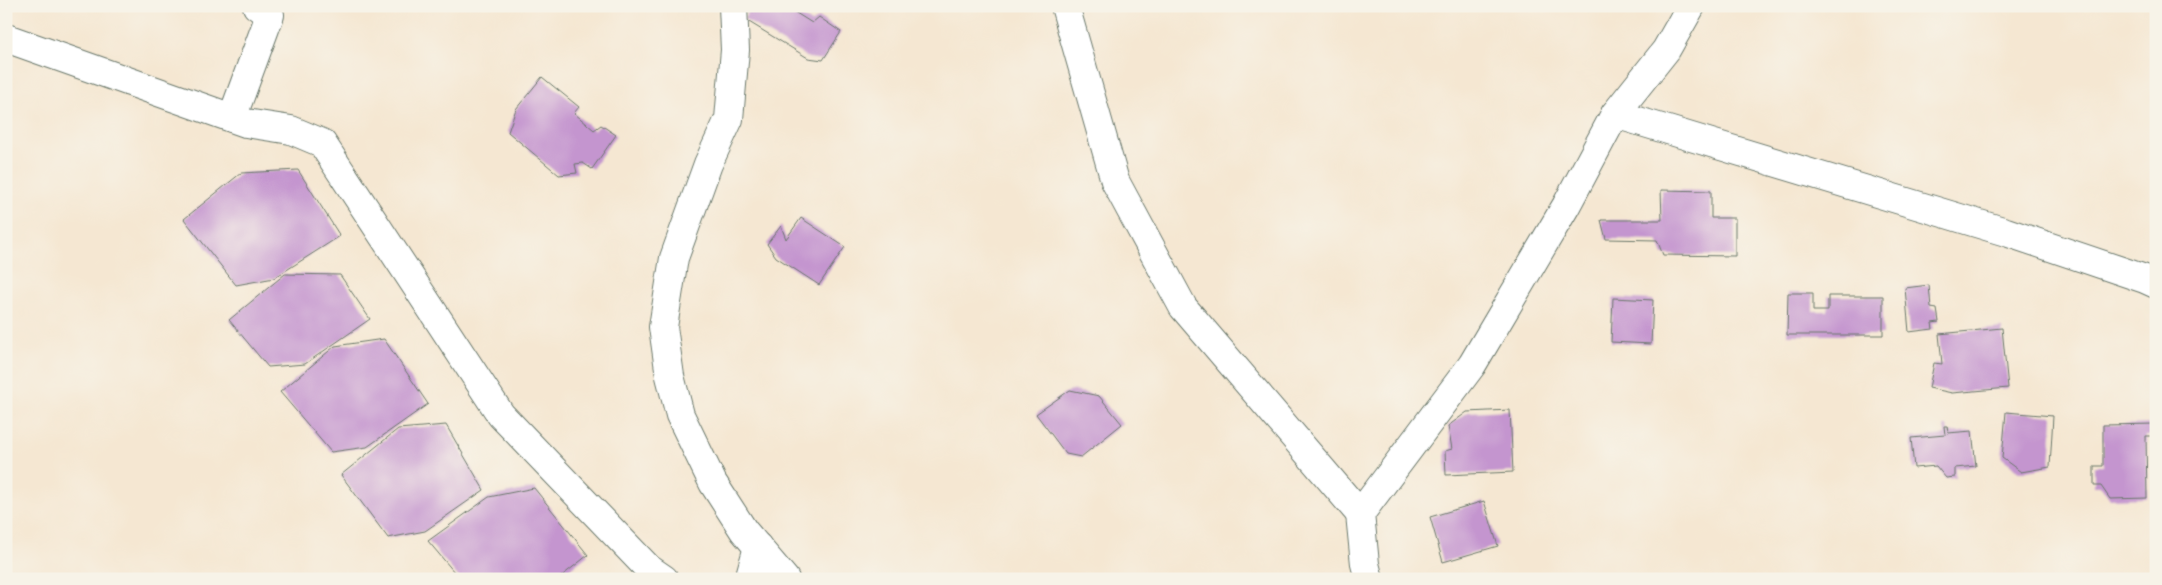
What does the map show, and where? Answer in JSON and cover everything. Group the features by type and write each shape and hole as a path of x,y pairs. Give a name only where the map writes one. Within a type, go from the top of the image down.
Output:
{"street":[{"path":"232,118 270,15 257,6"},
{"path":"733,6 735,50 729,120 708,164 674,258 663,327 670,376 680,415 713,483 744,531 784,579"},
{"path":"1065,6 1115,181 1183,307 1360,514 1365,564 1369,579"},
{"path":"1360,514 1472,365 1566,206 1616,114 1666,50 1691,6"},
{"path":"6,38 246,123 291,130 322,143 501,415 652,575"},
{"path":"1616,114 2006,232 2156,284"},
{"path":"749,579 758,547"}],"building":[{"path":"751,6 785,6 812,23 819,17 841,32 823,60 808,58 744,19"},
{"path":"542,77 579,107 574,113 594,130 601,125 616,135 592,169 583,163 575,164 577,173 559,175 508,132 516,109"},
{"path":"298,170 340,236 274,278 236,285 184,219 241,173"},
{"path":"1661,190 1711,191 1711,218 1735,218 1735,256 1663,255 1657,240 1606,239 1601,220 1662,220"},
{"path":"801,218 845,247 819,285 776,257 767,244 781,226 786,239"},
{"path":"285,274 340,275 370,319 305,364 268,367 229,320"},
{"path":"1929,285 1931,308 1937,309 1939,322 1932,323 1933,329 1909,332 1905,288"},
{"path":"1788,293 1813,293 1813,311 1828,311 1828,296 1883,296 1883,335 1787,335"},
{"path":"1613,298 1653,300 1651,344 1611,342"},
{"path":"2002,328 2008,388 1952,393 1929,388 1934,363 1942,364 1939,334"},
{"path":"384,339 428,404 367,447 331,452 280,392 335,346"},
{"path":"1070,390 1099,396 1122,424 1081,457 1066,454 1036,414"},
{"path":"1510,410 1513,472 1446,475 1445,451 1452,449 1448,426 1467,412"},
{"path":"2006,412 2053,416 2050,467 2021,472 2002,458"},
{"path":"2156,424 2156,436 2146,436 2147,498 2110,499 2101,486 2094,486 2094,466 2103,466 2103,425"},
{"path":"446,425 484,490 425,531 388,538 341,475 398,429"},
{"path":"1944,426 1947,426 1948,433 1972,431 1976,466 1955,468 1955,477 1946,478 1936,466 1914,468 1911,438 1945,435"},
{"path":"534,488 588,555 558,579 460,579 428,541 489,497"},
{"path":"1484,501 1498,546 1443,562 1430,517"}]}
